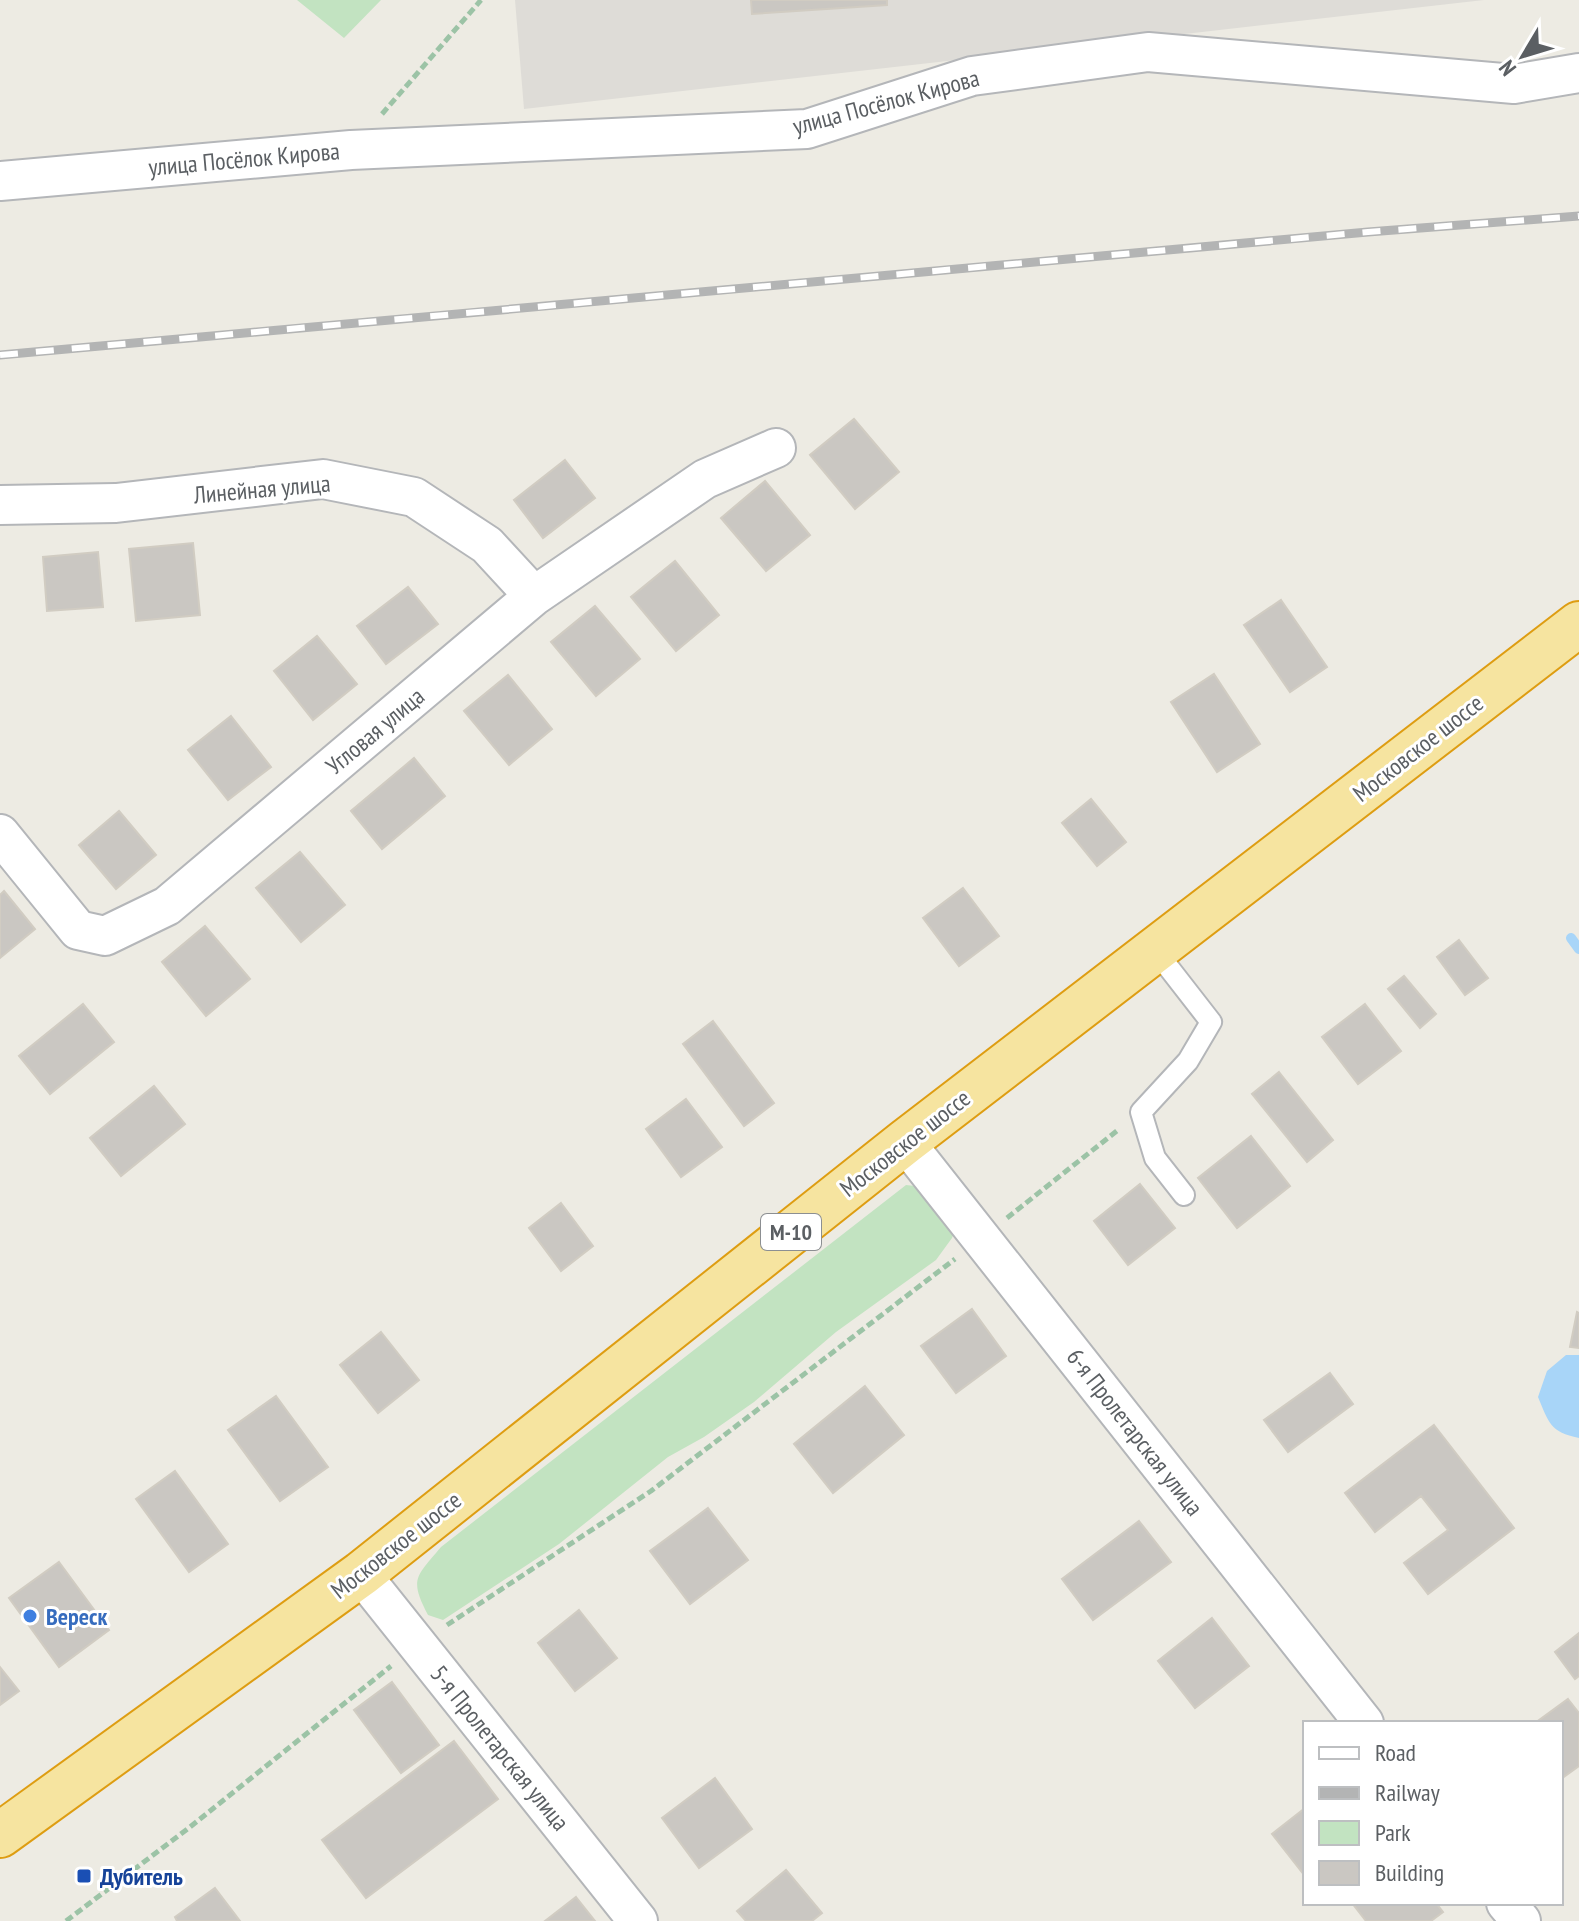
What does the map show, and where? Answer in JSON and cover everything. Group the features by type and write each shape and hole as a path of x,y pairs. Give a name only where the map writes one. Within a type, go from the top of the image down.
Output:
{"highway":[{"name":"Московское шоссе","path":"0,1835 361,1574 905,1142 1579,624"}],"street":[{"name":"улица Посёлок Кирова","path":"0,181 351,150 807,129 972,76 1148,52 1514,84 1579,73"},
{"name":"Угловая улица","path":"0,834 78,930 105,936 167,906 534,596 705,479 776,448"},
{"name":"Линейная улица","path":"0,505 116,503 323,479 414,497 487,545 534,596"},
{"name":"6-я Пролетарская улица","path":"905,1142 1362,1721"},
{"name":"5-я Пролетарская улица","path":"361,1574 638,1921"},
{"path":"1508,1905 1521,1921"}],"lane":[{"path":"1155,950 1211,1022 1188,1061 1141,1112 1155,1158 1184,1195"}],"path":[{"path":"351,150 481,0"},
{"path":"66,1921 190,1827 418,1644 651,1491 1141,1112"}],"shaded area":[{"path":"515,0 1484,0 524,109"}],"green space":[{"path":"297,0 381,0 344,38"},
{"path":"906,1185 924,1187 957,1224 952,1238 936,1260 836,1332 754,1402 704,1437 668,1457 559,1544 443,1620 428,1615 418,1593 418,1579 441,1547"}],"water":[{"path":"1566,1355 1579,1355 1579,1438 1562,1433 1552,1425 1538,1397 1547,1371"}],"building":[{"path":"751,0 887,0 887,5 752,14"},
{"path":"854,419 899,472 855,509 810,455"},
{"path":"565,460 595,498 543,538 514,500"},
{"path":"765,481 810,535 766,571 721,518"},
{"path":"193,543 200,615 136,621 129,549"},
{"path":"98,552 103,607 47,611 43,557"},
{"path":"675,561 719,615 676,651 631,597"},
{"path":"408,587 438,624 386,664 357,626"},
{"path":"1281,600 1327,667 1290,692 1244,625"},
{"path":"595,606 640,659 596,696 551,642"},
{"path":"317,636 357,684 313,720 274,671"},
{"path":"1214,674 1260,744 1217,772 1171,702"},
{"path":"508,675 552,729 509,765 464,711"},
{"path":"231,716 271,767 228,800 188,750"},
{"path":"414,758 445,796 382,849 351,811"},
{"path":"1091,799 1126,842 1097,866 1062,823"},
{"path":"119,811 156,855 116,889 79,845"},
{"path":"300,852 345,905 301,942 256,888"},
{"path":"963,888 999,936 959,966 923,918"},
{"path":"4,891 35,929 0,958 0,895"},
{"path":"205,926 250,979 206,1016 162,962"},
{"path":"1459,940 1488,978 1465,995 1437,957"},
{"path":"1404,976 1436,1014 1420,1028 1388,989"},
{"path":"83,1004 114,1042 50,1094 19,1056"},
{"path":"1365,1004 1401,1051 1358,1084 1322,1037"},
{"path":"713,1021 774,1103 744,1126 683,1044"},
{"path":"1279,1072 1333,1140 1307,1162 1252,1094"},
{"path":"154,1086 185,1124 121,1176 90,1138"},
{"path":"686,1099 722,1147 681,1177 646,1129"},
{"path":"1251,1136 1290,1186 1237,1228 1198,1178"},
{"path":"1140,1184 1175,1228 1128,1265 1094,1221"},
{"path":"561,1203 593,1246 561,1271 529,1228"},
{"path":"972,1309 1006,1356 956,1393 921,1346"},
{"path":"1579,1313 1579,1348 1570,1347"},
{"path":"381,1332 419,1380 378,1413 340,1365"},
{"path":"1330,1373 1353,1404 1288,1452 1264,1420"},
{"path":"865,1386 904,1435 833,1493 794,1444"},
{"path":"276,1396 328,1467 280,1501 228,1430"},
{"path":"1434,1425 1514,1528 1428,1594 1404,1563 1448,1530 1421,1496 1375,1532 1345,1493"},
{"path":"175,1471 228,1544 189,1572 136,1499"},
{"path":"708,1508 748,1560 690,1604 650,1551"},
{"path":"1139,1521 1171,1562 1093,1620 1062,1579"},
{"path":"59,1562 109,1630 59,1667 9,1598"},
{"path":"579,1610 617,1658 575,1691 538,1643"},
{"path":"1212,1618 1249,1666 1195,1708 1158,1661"},
{"path":"1579,1633 1579,1676 1575,1679 1555,1652"},
{"path":"0,1667 19,1691 0,1705"},
{"path":"392,1682 439,1745 401,1773 354,1710"},
{"path":"1568,1699 1579,1713 1579,1766 1563,1778 1563,1721 1538,1721"},
{"path":"454,1741 498,1799 366,1898 322,1840"},
{"path":"715,1778 752,1829 699,1868 662,1818"},
{"path":"1303,1810 1303,1873 1272,1834"},
{"path":"786,1870 822,1913 812,1921 746,1921 737,1911"},
{"path":"215,1888 240,1921 177,1921 175,1917"},
{"path":"576,1897 595,1921 545,1921"},
{"path":"1354,1905 1438,1905 1443,1912 1431,1921 1366,1921"}],"waterway":[{"path":"1571,938 1579,949"}],"railway":[{"path":"0,355 1368,232 1579,216"}],"place":[{"name":"Вереск","path":"30,1616"},
{"name":"Дубитель","path":"84,1876"}]}
